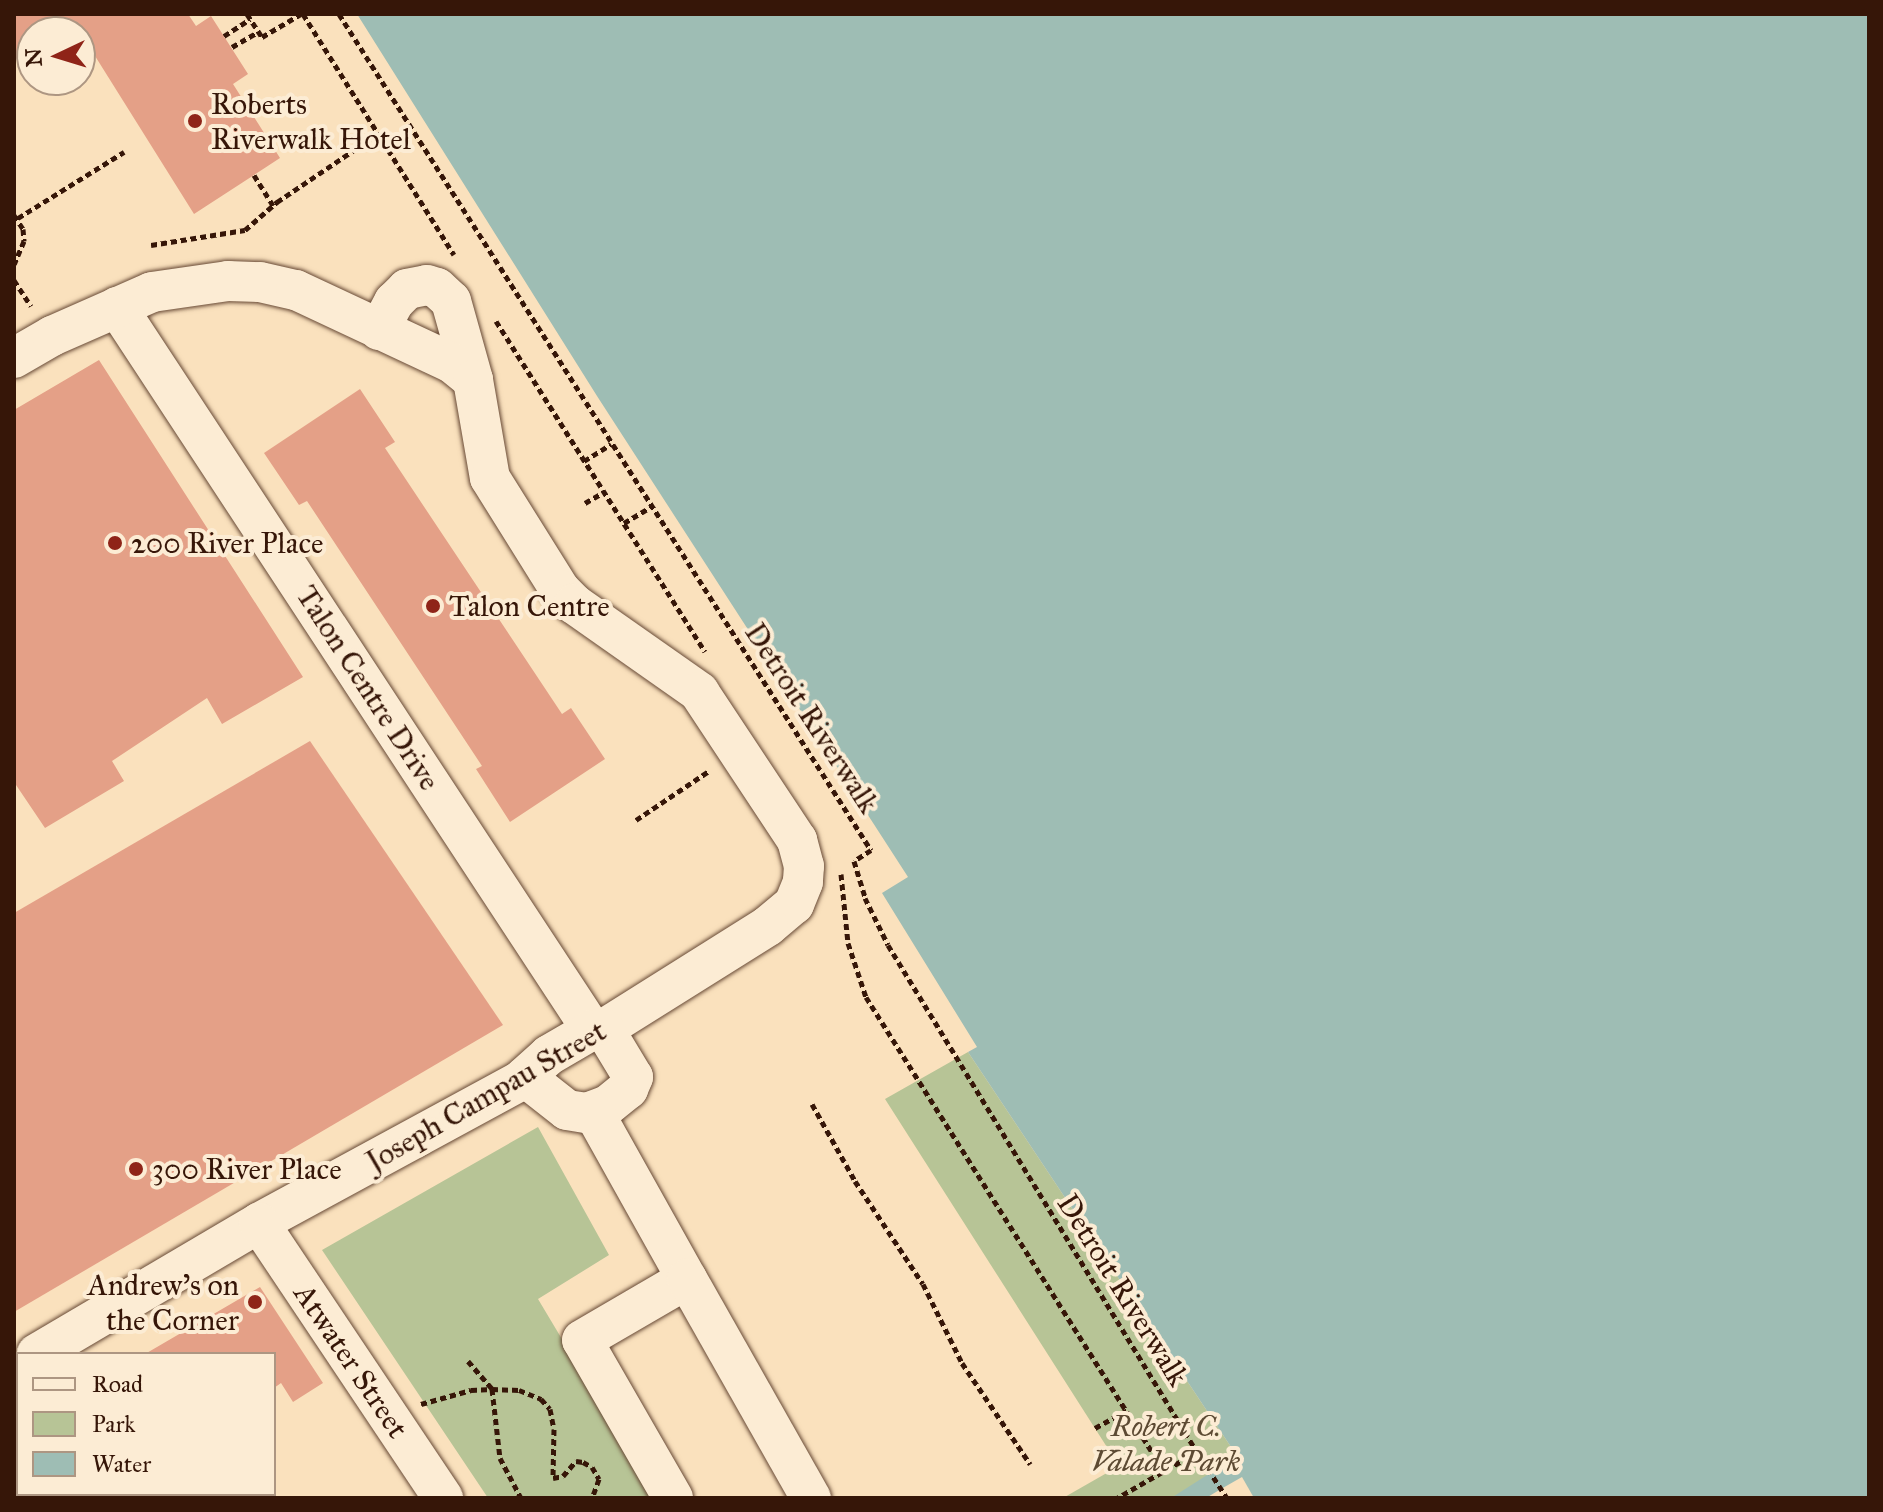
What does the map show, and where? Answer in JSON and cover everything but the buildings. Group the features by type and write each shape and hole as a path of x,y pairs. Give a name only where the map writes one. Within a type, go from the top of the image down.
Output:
{"street":[{"path":"14,358 52,336 152,292 194,284 260,282 296,290 435,353 473,380"},
{"path":"379,330 394,302 407,289 427,285 437,288 451,301 473,380 490,478 560,590 574,604 699,692 740,751"},
{"name":"Talon Centre Drive","path":"117,307 633,1077 628,1089 593,1111"},
{"name":"Joseph Campau Street","path":"40,1352 259,1223 525,1077 549,1055 598,1029 787,912 799,895 804,866 797,840 740,751"},
{"path":"525,1077 567,1110 593,1111 811,1498"},
{"name":"Atwater Street","path":"259,1223 443,1498"},
{"path":"673,1498 582,1340 687,1279"}],"path":[{"path":"224,36 248,16 262,37 301,14"},
{"name":"Detroit Riverwalk","path":"339,14 871,850 854,861 865,898 888,945 1227,1498"},
{"path":"232,47 258,32"},
{"path":"151,245 238,233 259,221 273,205 378,134"},
{"path":"14,264 24,241 16,216 124,152"},
{"path":"254,175 273,205"},
{"path":"14,280 34,311"},
{"path":"584,461 611,444"},
{"path":"585,503 604,492"},
{"path":"624,523 651,507"},
{"path":"636,820 740,751"},
{"path":"812,1104 855,1181 923,1284 962,1363 1030,1464"},
{"path":"468,1361 492,1389 500,1458 521,1498"},
{"path":"417,1405 471,1390 519,1390 541,1399 550,1409 554,1429 553,1478 563,1476 576,1461 583,1462 592,1467 599,1479 592,1498"},
{"path":"1095,1428 1127,1410"},
{"path":"1117,1498 1197,1452"}],"green space":[{"name":"Robert C. Valade Park","path":"968,1052 1265,1498 1063,1498 1119,1466 885,1099"},
{"path":"538,1127 609,1255 538,1299 657,1498 488,1498 322,1250"}],"water":[{"path":"357,14 1869,14 1869,1498 1171,1498 1237,1456 968,1052 977,1047 882,893 908,877 597,396"}],"pier":[{"path":"1242,1477 1254,1498 1206,1498 1221,1489"}],"place":[{"name":"Roberts Riverwalk Hotel","path":"195,121"},
{"name":"200 River Place","path":"115,543"},
{"name":"Talon Centre","path":"433,606"},
{"name":"300 River Place","path":"136,1169"},
{"name":"Andrew's on the Corner","path":"255,1302"}]}
